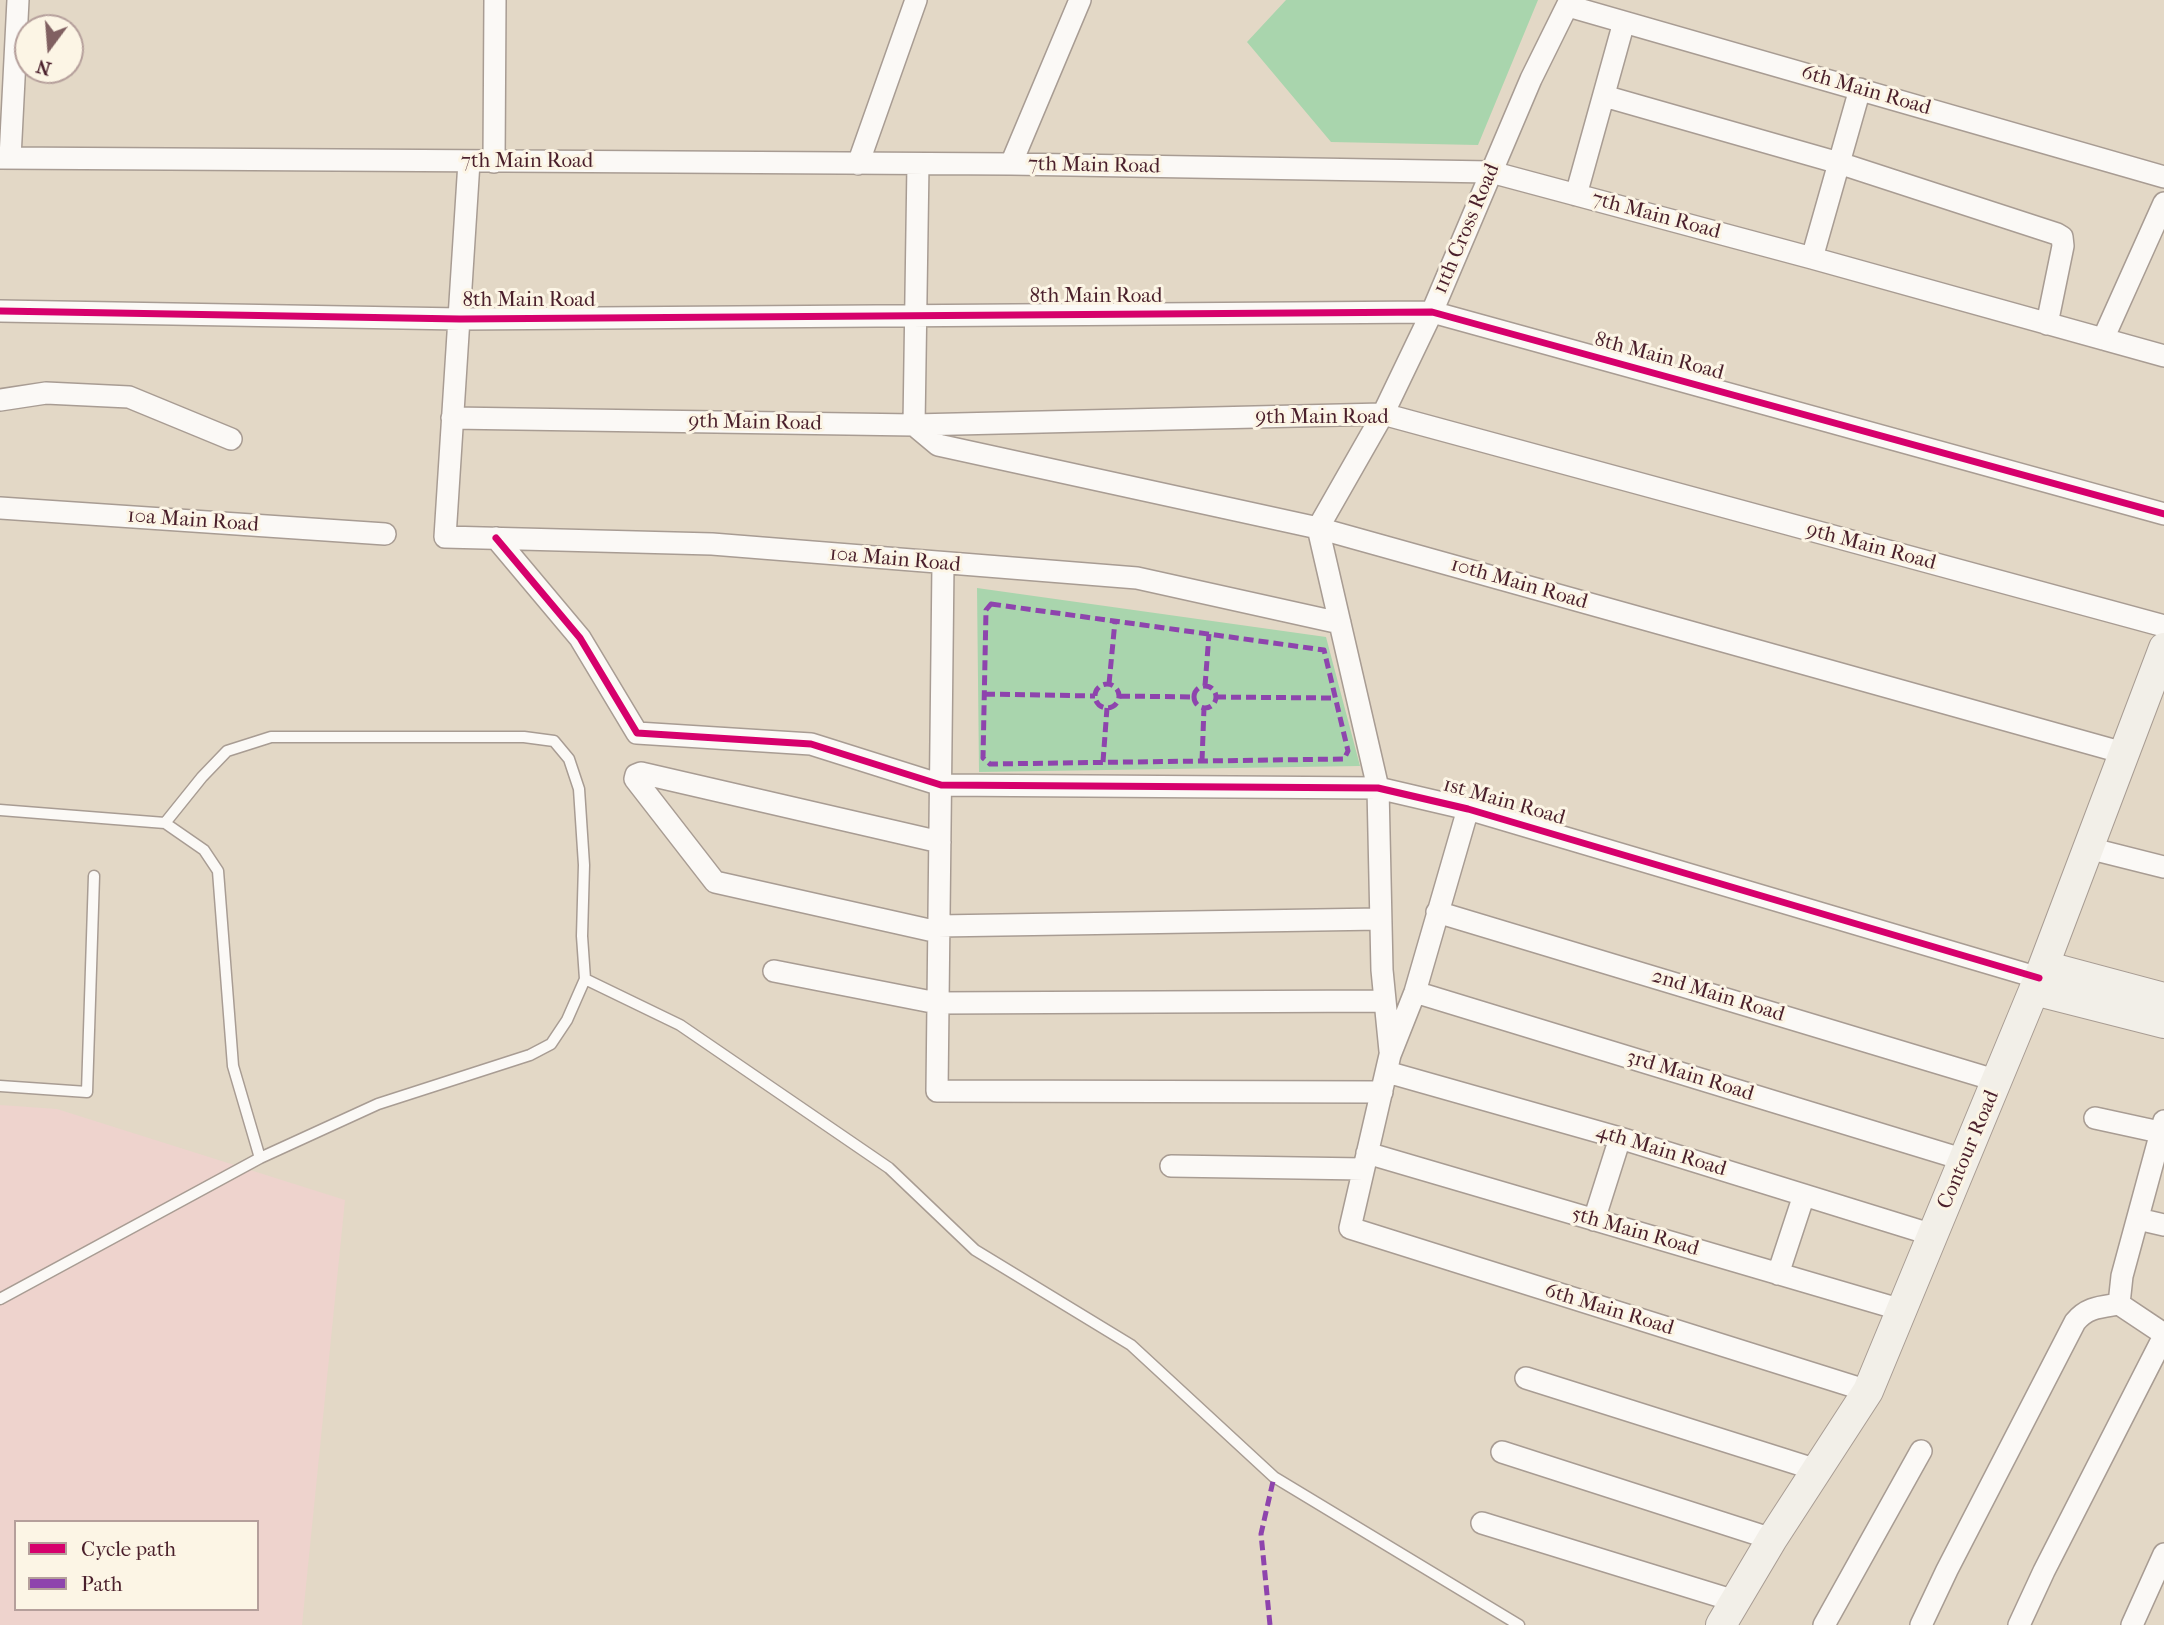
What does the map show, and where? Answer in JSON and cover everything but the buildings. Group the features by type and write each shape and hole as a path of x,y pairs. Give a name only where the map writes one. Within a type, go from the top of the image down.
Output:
{"street":[{"path":"5,158 18,0"},
{"path":"494,162 495,0"},
{"path":"858,164 916,0"},
{"path":"1011,164 1080,0"},
{"name":"6th Main Road","path":"1569,3 1624,22 2164,177"},
{"name":"11th Cross Road","path":"1318,528 1383,414 1432,313 1531,79 1569,3"},
{"path":"1576,195 1624,22"},
{"path":"1812,258 1860,89"},
{"path":"1604,96 1839,163 2062,237 2063,246 2047,324"},
{"name":"7th Main Road","path":"5,158 1011,164 1491,172 2164,356"},
{"path":"452,418 469,162"},
{"path":"914,425 918,164"},
{"path":"2104,339 2164,204"},
{"name":"8th Main Road","path":"0,311 460,319 1432,313 2164,514"},
{"path":"0,400 46,393 129,397 232,439"},
{"name":"9th Main Road","path":"452,418 914,425 1383,414 2164,626"},
{"name":"10a Main Road","path":"452,418 445,537 712,544 1137,578 1340,623"},
{"name":"10th Main Road","path":"914,425 938,445 1318,528 2124,753"},
{"name":"10a Main Road","path":"0,508 385,534"},
{"path":"1318,528 1378,788 1386,1073"},
{"name":"1st Main Road","path":"496,538 580,638 637,733 811,744 941,785 1378,788 1468,808 2039,978"},
{"path":"937,1003 943,564"},
{"name":"Contour Road","path":"1728,1613 1772,1539 1868,1391 1998,1081 2164,648"},
{"path":"940,842 641,773 636,775 635,779 715,882 938,929 1380,919"},
{"path":"1365,1161 1386,1073 1418,983 1468,808"},
{"path":"2088,848 2164,867"},
{"name":"2nd Main Road","path":"1437,912 1998,1081"},
{"name":"3rd Main Road","path":"1382,970 1965,1160"},
{"path":"774,971 937,1003 1383,1001"},
{"path":"2039,978 2164,998"},
{"path":"2039,978 2164,1023"},
{"name":"4th Main Road","path":"937,1003 937,1091 1386,1073 1620,1139 1933,1235"},
{"path":"2095,1118 2163,1129 2122,1276 2119,1304"},
{"path":"1594,1220 1620,1139"},
{"name":"6th Main Road","path":"1365,1161 1350,1228 1868,1391"},
{"name":"5th Main Road","path":"1171,1166 1365,1161 1594,1220 1902,1310"},
{"path":"1778,1274 1804,1195"},
{"path":"2138,1219 2164,1225"},
{"path":"1921,1625 2075,1322 2090,1309 2119,1304 2164,1335 2019,1625"},
{"path":"1526,1378 1817,1470"},
{"path":"1824,1625 1921,1451"},
{"path":"1502,1452 1772,1539"},
{"path":"1482,1523 1728,1613"},
{"path":"2132,1625 2164,1554"}],"lane":[{"path":"0,1299 260,1158 377,1104 530,1055 551,1044 567,1020 586,979 582,936 584,865 579,789 569,759 554,741 524,737 271,737 227,751 165,823"},
{"path":"0,810 165,823 204,850 218,871 233,1066 260,1158"},
{"path":"0,1086 88,1092 94,876"},
{"path":"586,979 680,1025 889,1168 975,1251 1131,1345 1274,1477 1519,1625"}],"shaded area":[{"path":"0,1105 57,1109 345,1200 302,1625 0,1625"}],"green space":[{"path":"1286,0 1538,0 1478,145 1331,142 1247,42"},
{"path":"977,588 1326,637 1360,766 979,772"}],"marked path":[{"path":"991,604 1324,650 1348,751 1344,759 990,764 983,758 986,610 991,604"},
{"path":"1109,684 1115,621"},
{"path":"1205,686 1209,634"},
{"path":"1107,684 1116,687 1119,696 1116,705 1107,708 1098,705 1095,696 1098,687 1107,684"},
{"path":"1205,686 1213,689 1216,697 1213,705 1205,708 1197,705 1194,697 1197,689 1205,686"},
{"path":"985,694 1095,696"},
{"path":"1120,696 1194,697"},
{"path":"1216,697 1335,698"},
{"path":"1103,762 1107,708"},
{"path":"1202,761 1204,708"},
{"path":"1270,1625 1261,1534 1274,1477"}],"cycle path":[{"path":"0,311 460,319 1432,312 2164,514"},
{"path":"496,538 580,638 637,733 811,744 941,785 1378,788 1468,809 2039,978"}]}
